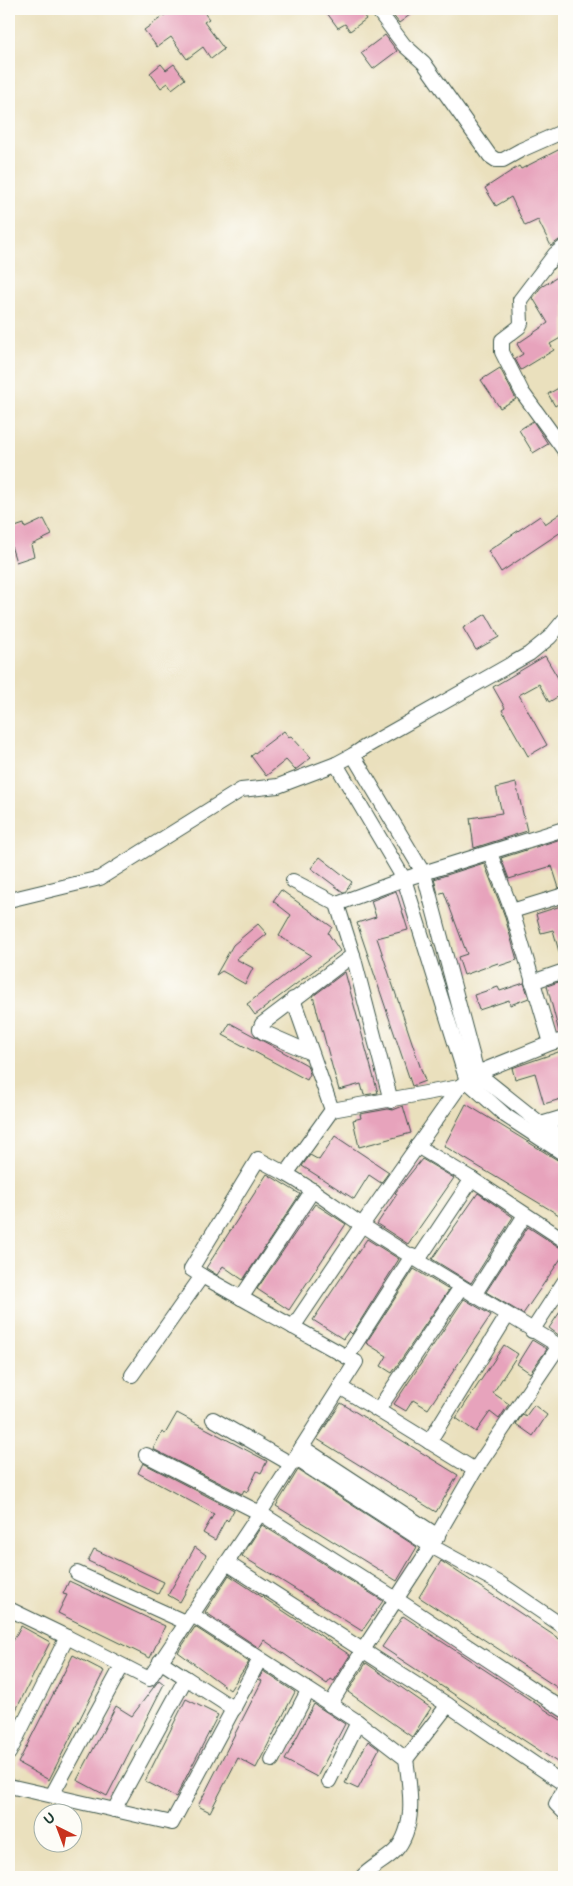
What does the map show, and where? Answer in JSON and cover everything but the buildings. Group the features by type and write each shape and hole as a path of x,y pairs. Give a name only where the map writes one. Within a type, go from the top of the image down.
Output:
{"street":[{"path":"377,9 404,45 424,63 490,156 496,160 503,160 564,131"},
{"path":"564,247 555,254 520,300 521,324 502,340 502,352 522,392 564,450"},
{"path":"9,900 100,878 241,790 278,786 336,764 529,654 550,637 564,620"},
{"path":"353,755 424,874 467,1080 564,1139"},
{"path":"336,764 404,880 467,1080 506,1116 564,1154"},
{"path":"337,904 404,880 564,829"},
{"path":"286,1174 332,1110 391,1100 467,1080 558,1042 532,982 512,911 490,853"},
{"path":"293,881 337,904 353,956 391,1100"},
{"path":"512,911 564,895"},
{"path":"311,1053 263,1032 260,1029 262,1024 353,956"},
{"path":"532,982 564,971"},
{"path":"293,999 332,1110"},
{"path":"293,1327 417,1146 467,1080"},
{"path":"541,1124 564,1117"},
{"path":"417,1146 472,1179 564,1240"},
{"path":"10,1613 67,1637 149,1679 260,1513 356,1362 190,1269 258,1160 313,1190 362,1225 532,1331 561,1347 475,1470 434,1541 330,1704"},
{"path":"347,1357 472,1179"},
{"path":"241,1298 313,1190"},
{"path":"474,1295 525,1215"},
{"path":"132,1375 202,1276"},
{"path":"532,1331 564,1282"},
{"path":"378,1410 461,1287"},
{"path":"429,1442 508,1316"},
{"path":"340,1387 475,1470"},
{"path":"213,1419 296,1457 434,1541 564,1626"},
{"path":"146,1455 260,1513 396,1598 564,1710"},
{"path":"227,1563 448,1705 564,1784"},
{"path":"77,1573 188,1618 260,1659 358,1722 406,1759"},
{"path":"9,1753 67,1637"},
{"path":"9,1786 172,1823 260,1659"},
{"path":"160,1662 234,1709"},
{"path":"52,1795 122,1666"},
{"path":"114,1810 186,1678"},
{"path":"272,1760 308,1691"},
{"path":"362,1877 394,1852 403,1841 408,1828 410,1792 406,1759 448,1705"},
{"path":"329,1781 358,1722"},
{"path":"564,1789 556,1804 564,1812"}]}
